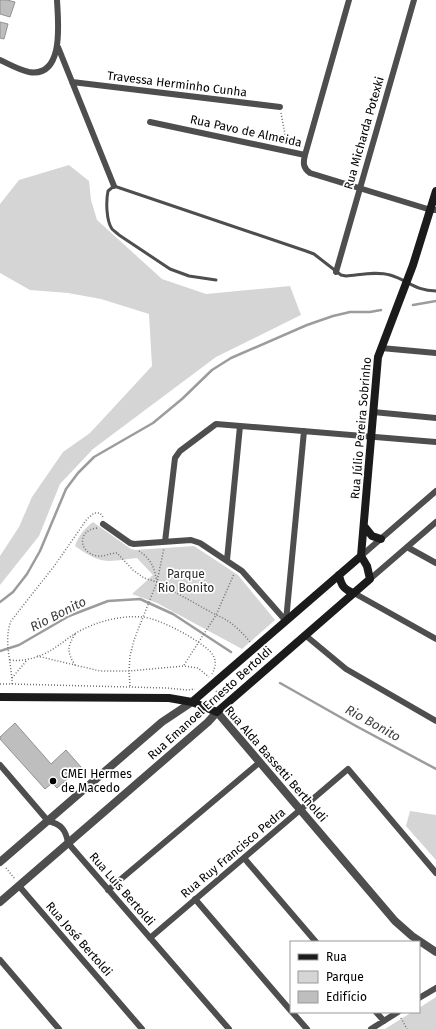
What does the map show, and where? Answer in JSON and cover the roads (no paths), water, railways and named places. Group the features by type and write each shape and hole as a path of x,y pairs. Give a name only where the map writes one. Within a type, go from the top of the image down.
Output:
{"main road":[{"name":"Rua Júlio Pereira Sobrinho","path":"361,556 377,363 381,348 433,210 436,191"},
{"path":"364,526 372,536 381,539"},
{"name":"Rua Emanoel Ernesto Bertoldi","path":"192,702 361,556"},
{"path":"361,556 367,566 370,579"},
{"path":"339,575 342,586 354,593"},
{"name":"Rua Emanoel Ernesto Bertoldi","path":"217,712 370,579"},
{"name":"Rua Alda Bassetti Bertholdi","path":"0,697 169,698 192,702 217,712"}],"street":[{"path":"0,60 28,72 40,71 52,63 58,47 57,0"},
{"path":"305,155 349,0"},
{"name":"Rua Micharda Potexki","path":"336,272 414,0"},
{"path":"58,47 114,186"},
{"name":"Travessa Herminho Cunha","path":"72,82 280,107"},
{"name":"Rua Pavo de Almeida","path":"150,122 305,155 305,170 310,173 433,210"},
{"path":"381,348 436,353"},
{"path":"373,412 436,418"},
{"path":"165,542 175,458 180,451 216,424 436,442"},
{"path":"227,560 240,426"},
{"path":"286,621 304,431"},
{"name":"Rua Emanoel Ernesto Bertoldi","path":"361,556 436,491"},
{"name":"Rua Emanoel Ernesto Bertoldi","path":"370,579 436,522"},
{"path":"103,527 130,543 137,544 196,541 237,567 246,575 286,621"},
{"path":"407,547 436,563"},
{"path":"354,593 436,639"},
{"path":"305,635 346,669 436,721"},
{"name":"Rua Emanoel Ernesto Bertoldi","path":"3,865 48,820 162,722 192,702"},
{"name":"Rua Emanoel Ernesto Bertoldi","path":"0,902 208,722 217,712"},
{"name":"Rua Alda Bassetti Bertholdi","path":"217,712 395,921 420,941"},
{"path":"108,890 260,762"},
{"name":"Rua Luís Bertoldi","path":"0,765 48,820 62,827 65,831 68,844 229,1029"},
{"name":"Rua Ruy Francisco Pedra","path":"150,938 348,769 436,873"},
{"path":"244,858 315,941"},
{"name":"Rua José Bertoldi","path":"18,886 142,1029"},
{"path":"195,900 290,1010"},
{"name":"Rua Alda Bassetti Bertholdi","path":"420,941 436,952"},
{"path":"0,960 59,1029"},
{"path":"420,997 436,988"},
{"path":"293,1013 307,1029"},
{"path":"377,1013 384,1021"},
{"path":"371,1029 384,1021 400,1015"}],"lane":[{"path":"216,280 189,276 170,269 112,229 106,206 108,191 114,186 306,251 314,254 336,272 346,276 388,274 423,290 436,290"}],"waterway":[{"path":"413,305 436,301"},
{"path":"0,602 13,592 27,574 40,551 66,489 78,473 94,457 153,423 182,399 212,370 231,358 307,325 333,316 350,312 370,312 381,310"},
{"name":"Rio Bonito","path":"0,651 19,645 69,616 108,601 140,599 173,614 231,652"},
{"name":"Rio Bonito","path":"280,683 436,769"}],"place":[{"name":"CMEI Hermes de Macedo","path":"53,781"}],"park label":[{"name":"Parque Rio Bonito","path":"186,581"}]}
